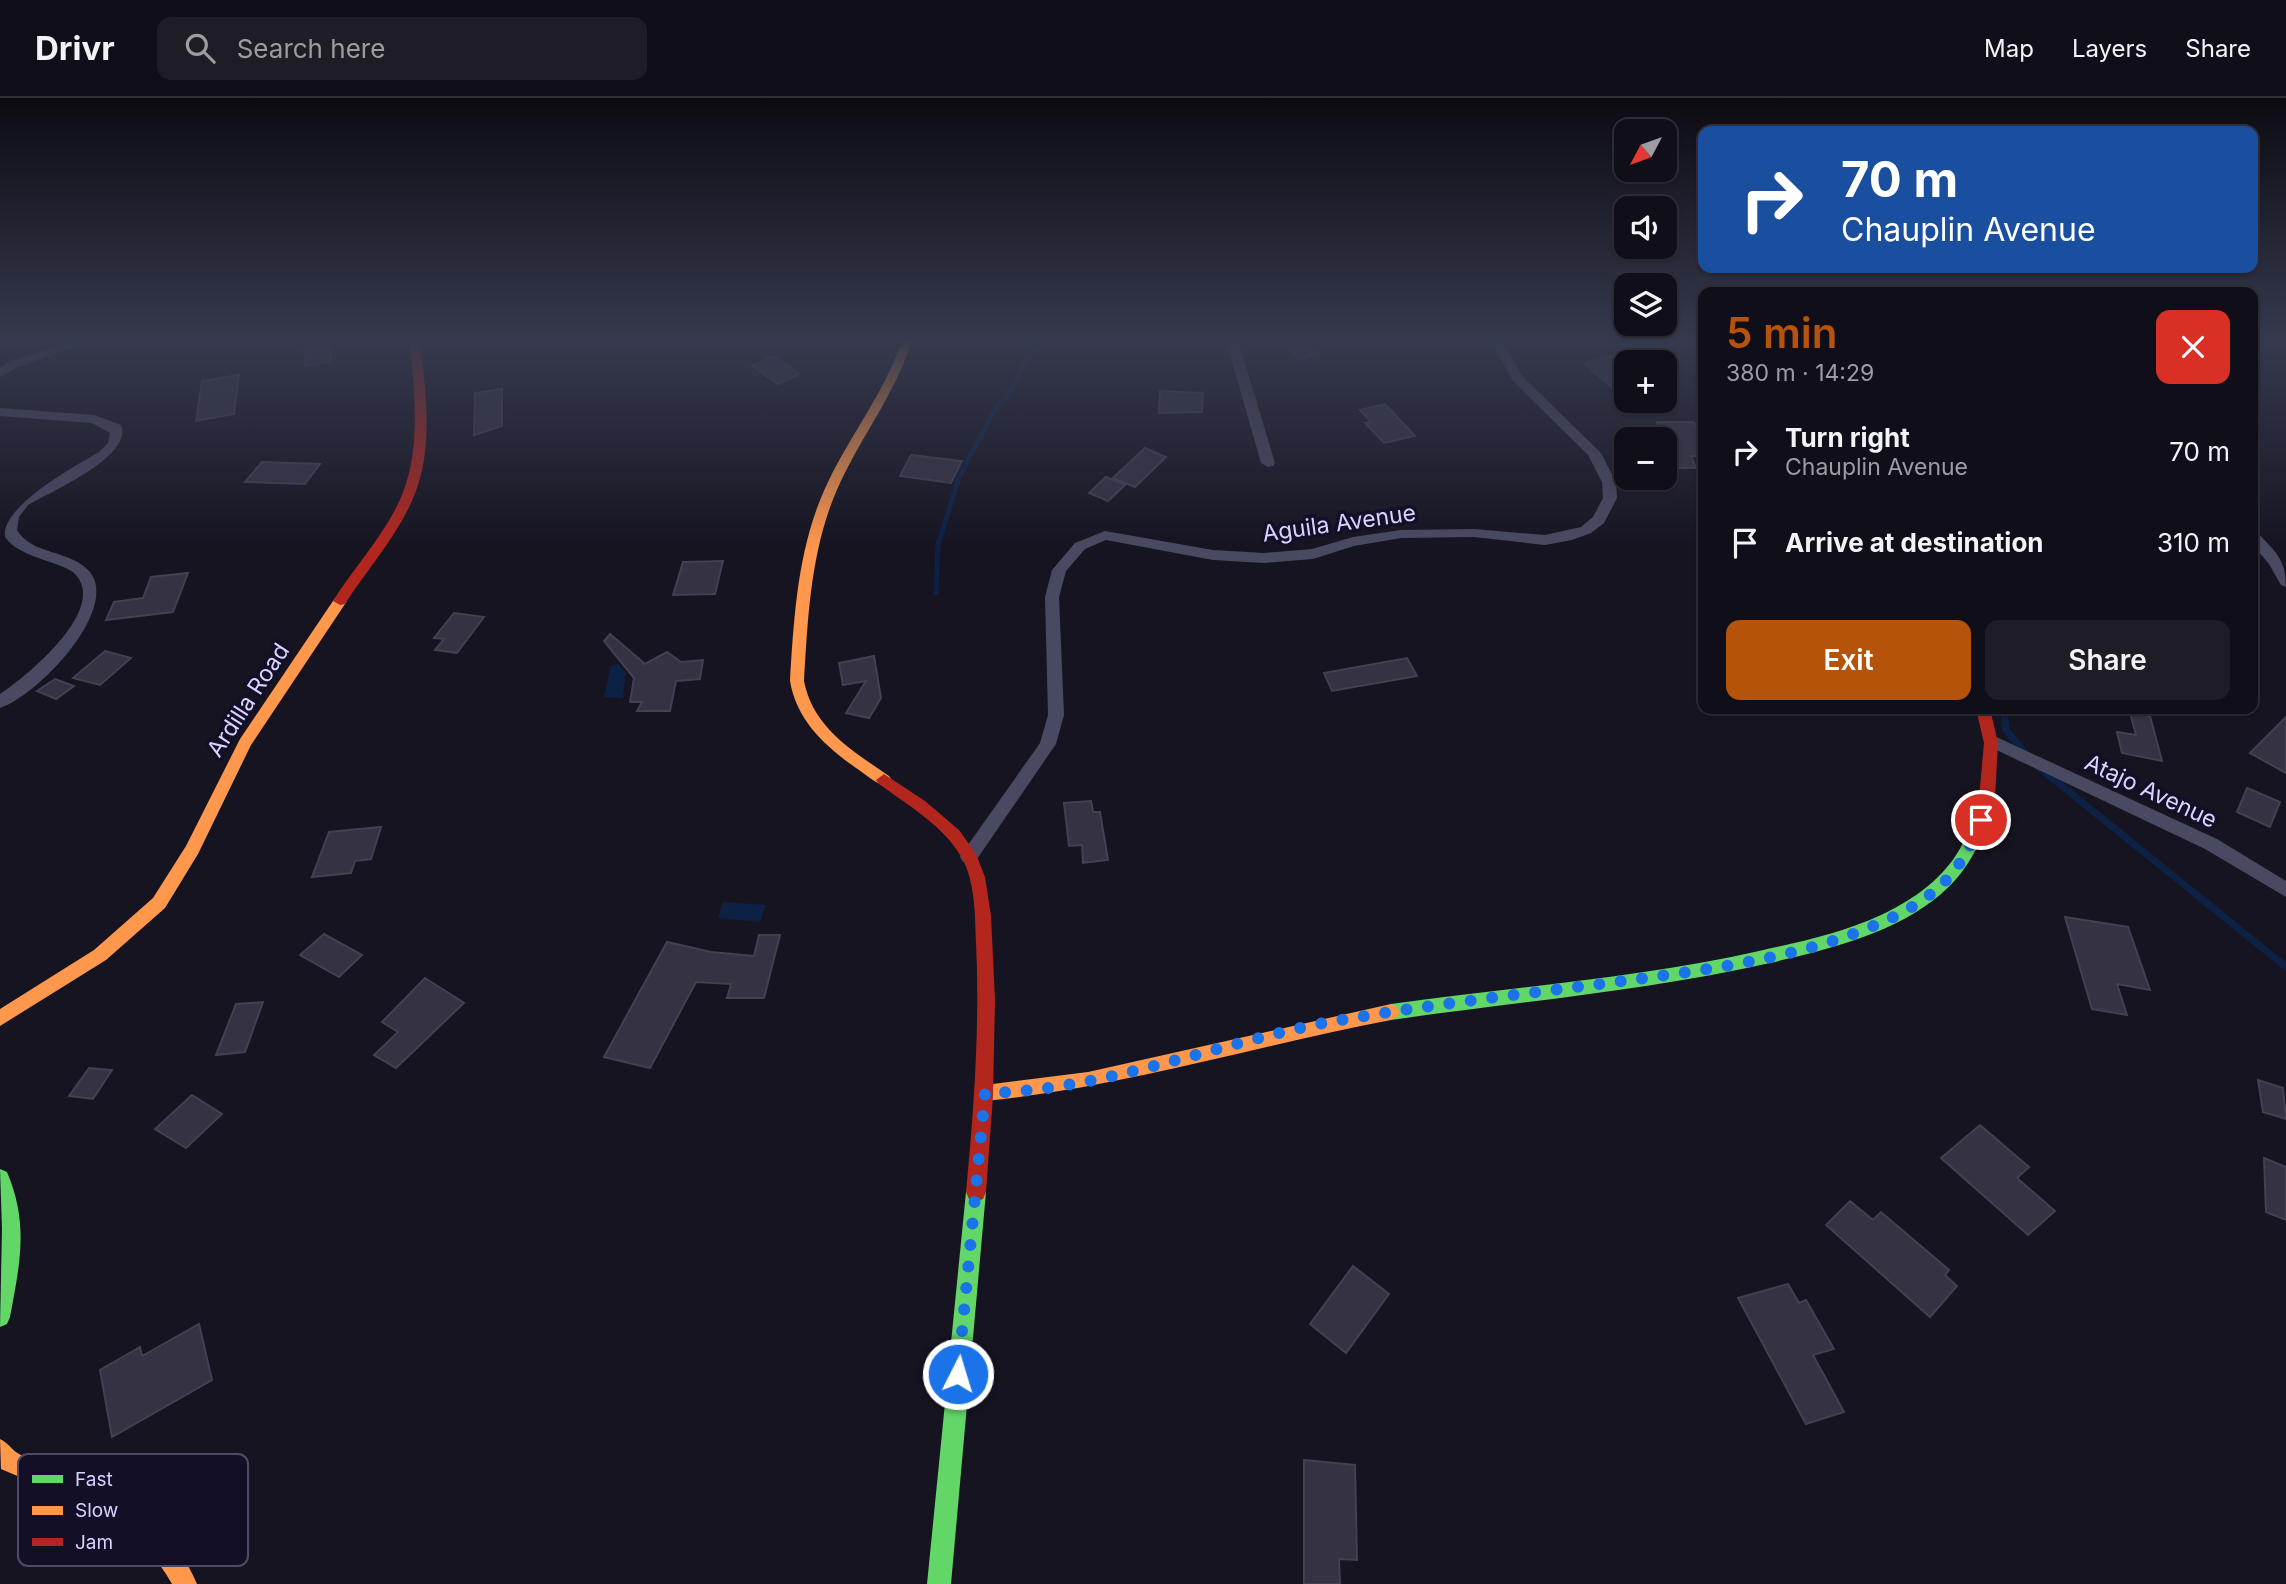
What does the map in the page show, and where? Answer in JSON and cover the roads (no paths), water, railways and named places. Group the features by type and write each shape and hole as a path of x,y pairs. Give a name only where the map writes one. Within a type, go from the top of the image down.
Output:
{"street":[{"name":"Ardilla Road","path":"0,1018 100,955 132,930 159,903 192,850 245,743 391,525 412,487 422,435 420,409"},
{"path":"878,409 849,454 820,514 811,548 800,633 798,697 828,740 934,816 969,857 980,886 988,990 985,1093 939,1584"},
{"path":"1252,409 1268,463"},
{"name":"Aguila Avenue","path":"969,857 1048,744 1056,715 1052,597 1059,570 1080,546 1105,535 1213,555 1285,558 1401,534 1474,533 1545,540 1586,530 1599,520 1609,498 1609,482 1602,465 1550,409"},
{"path":"0,412 94,419 116,428 117,436 115,446 104,455 23,502 9,522 11,535 37,553 79,569 89,581 91,594 81,622 58,657 0,702"},
{"path":"2258,542 2275,562 2286,582"},
{"path":"985,1093 1072,1083 1331,1022 1707,970 1786,953 1868,928 1928,896 1968,855 1981,820 1992,741 1984,714"},
{"name":"Atajo Avenue","path":"1992,741 2211,844 2286,891"},
{"path":"0,1178 9,1196 12,1248 0,1317"},
{"path":"0,1450 9,1461 18,1465"},
{"path":"176,1566 185,1584"}],"water":[{"path":"618,664 626,673 623,698 604,697 611,665"},
{"path":"723,902 766,905 760,922 718,918"}],"waterway":[{"path":"936,593 938,545 959,477 995,409"},
{"path":"2004,714 2006,730 2026,754"},
{"path":"2036,765 2286,967"}]}
